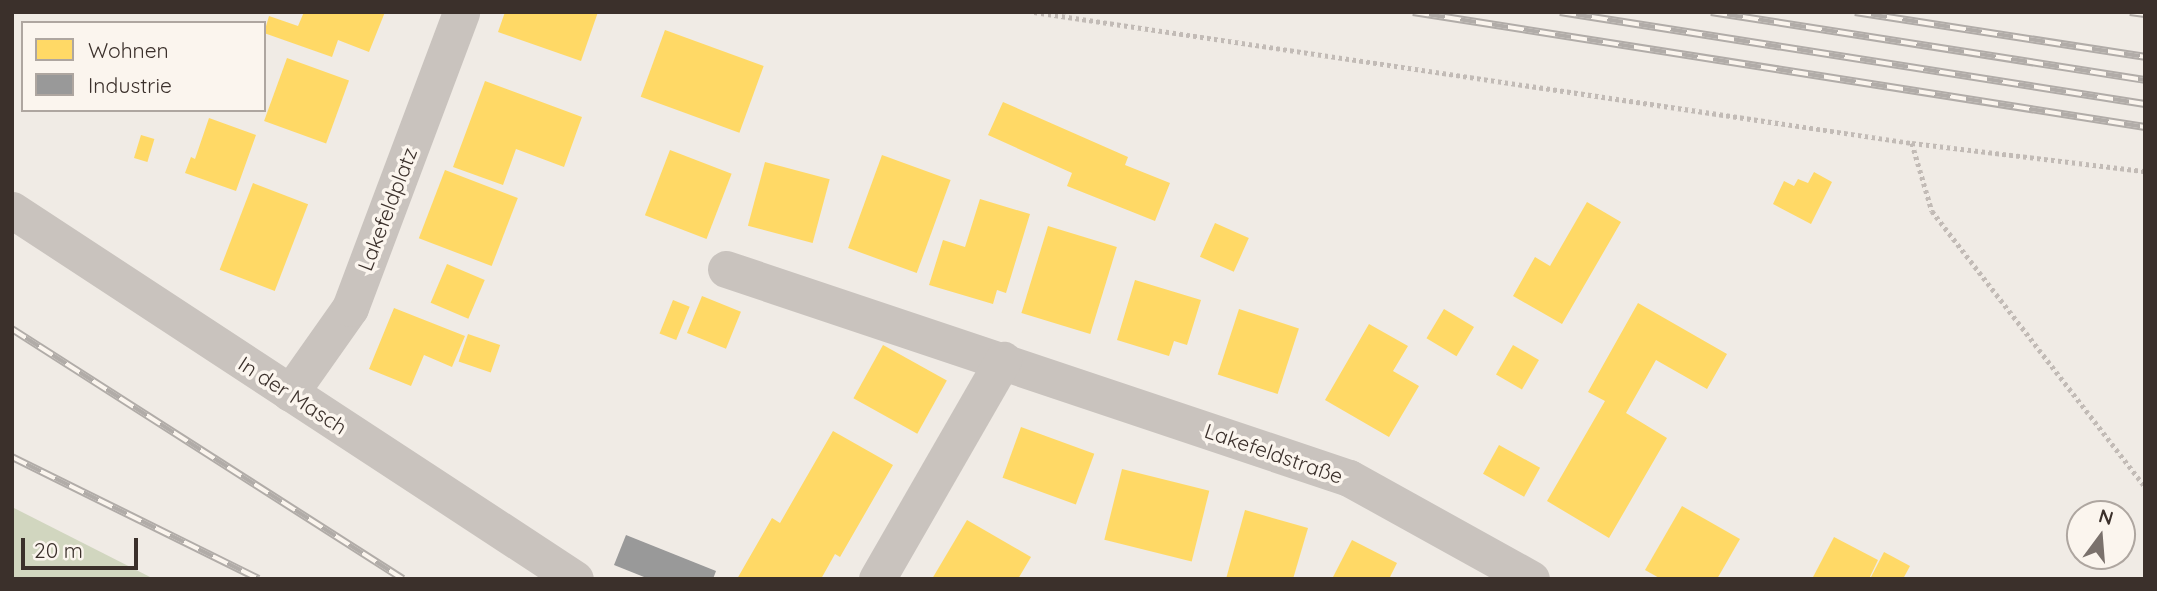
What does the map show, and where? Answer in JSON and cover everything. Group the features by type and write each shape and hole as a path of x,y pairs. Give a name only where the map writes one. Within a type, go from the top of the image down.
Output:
{"street":[{"name":"Lakefeldplatz","path":"290,393 350,308 461,12"},
{"name":"In der Masch","path":"12,210 575,579"},
{"name":"Lakefeldstraße","path":"726,269 1349,478 1531,579"},
{"path":"877,579 1003,360"}],"path":[{"path":"1034,12 1912,143 2145,171"},
{"path":"1912,143 1931,211 2145,487"}],"green space":[{"path":"12,507 154,579 12,579"}],"building: Wohnen":[{"path":"304,12 385,12 369,52 338,40 332,57 266,34 269,16 298,26"},
{"path":"505,12 598,12 581,61 498,32"},
{"path":"665,30 764,66 739,133 641,97"},
{"path":"287,58 349,81 326,144 264,121"},
{"path":"485,81 582,117 564,167 516,149 503,185 453,167"},
{"path":"1003,102 1128,157 1125,165 1170,183 1155,221 1067,186 1072,173 988,135"},
{"path":"209,118 256,135 236,191 185,173 191,157 195,159"},
{"path":"141,135 154,139 147,162 134,158"},
{"path":"670,150 732,174 707,239 645,215"},
{"path":"882,155 951,180 917,273 848,248"},
{"path":"765,162 830,179 813,243 748,226"},
{"path":"445,170 518,198 492,266 419,238"},
{"path":"1814,172 1832,182 1811,224 1773,204 1784,181 1794,186 1798,179 1808,183"},
{"path":"253,183 308,204 275,291 220,270"},
{"path":"980,199 1030,214 1006,293 997,290 993,304 929,285 943,240 965,247"},
{"path":"1587,202 1621,222 1562,324 1513,296 1535,257 1550,266"},
{"path":"1215,223 1249,238 1234,272 1200,257"},
{"path":"1048,226 1117,247 1090,334 1021,313"},
{"path":"447,264 485,280 468,319 431,303"},
{"path":"1135,280 1201,300 1187,345 1174,341 1169,356 1117,340"},
{"path":"702,296 741,312 726,349 687,333"},
{"path":"673,300 690,307 676,340 660,333"},
{"path":"1638,303 1727,354 1707,389 1656,360 1626,413 1667,438 1609,538 1547,501 1605,401 1588,392"},
{"path":"394,308 465,336 452,367 424,355 411,386 369,369"},
{"path":"1239,309 1299,328 1278,394 1218,375"},
{"path":"1444,309 1474,327 1456,356 1426,338"},
{"path":"1369,324 1408,346 1393,371 1419,386 1389,437 1325,400"},
{"path":"468,334 500,345 491,372 459,361"},
{"path":"883,345 947,380 917,434 853,398"},
{"path":"1513,345 1539,360 1522,389 1496,374"},
{"path":"1021,427 1094,454 1076,504 1003,478"},
{"path":"833,431 893,465 840,557 835,554 821,579 737,579 772,518 780,523"},
{"path":"1499,445 1540,468 1524,497 1483,474"},
{"path":"1122,469 1209,491 1192,562 1104,540"},
{"path":"1682,506 1740,539 1717,579 1661,579 1645,570"},
{"path":"1245,510 1308,528 1293,579 1226,579"},
{"path":"967,520 1031,557 1018,579 932,579"},
{"path":"1834,537 1878,560 1869,579 1812,579"},
{"path":"1352,540 1397,563 1389,579 1332,579"},
{"path":"1884,552 1910,566 1903,579 1870,579"}],"building: Industrie":[{"path":"626,535 716,571 713,579 649,579 614,565"}],"railway":[{"path":"1413,12 2145,127"},
{"path":"1560,12 2145,104"},
{"path":"1711,12 2145,80"},
{"path":"1855,12 2145,57"},
{"path":"2130,12 2145,14"},
{"path":"12,329 403,579"},
{"path":"12,457 259,579"}]}
